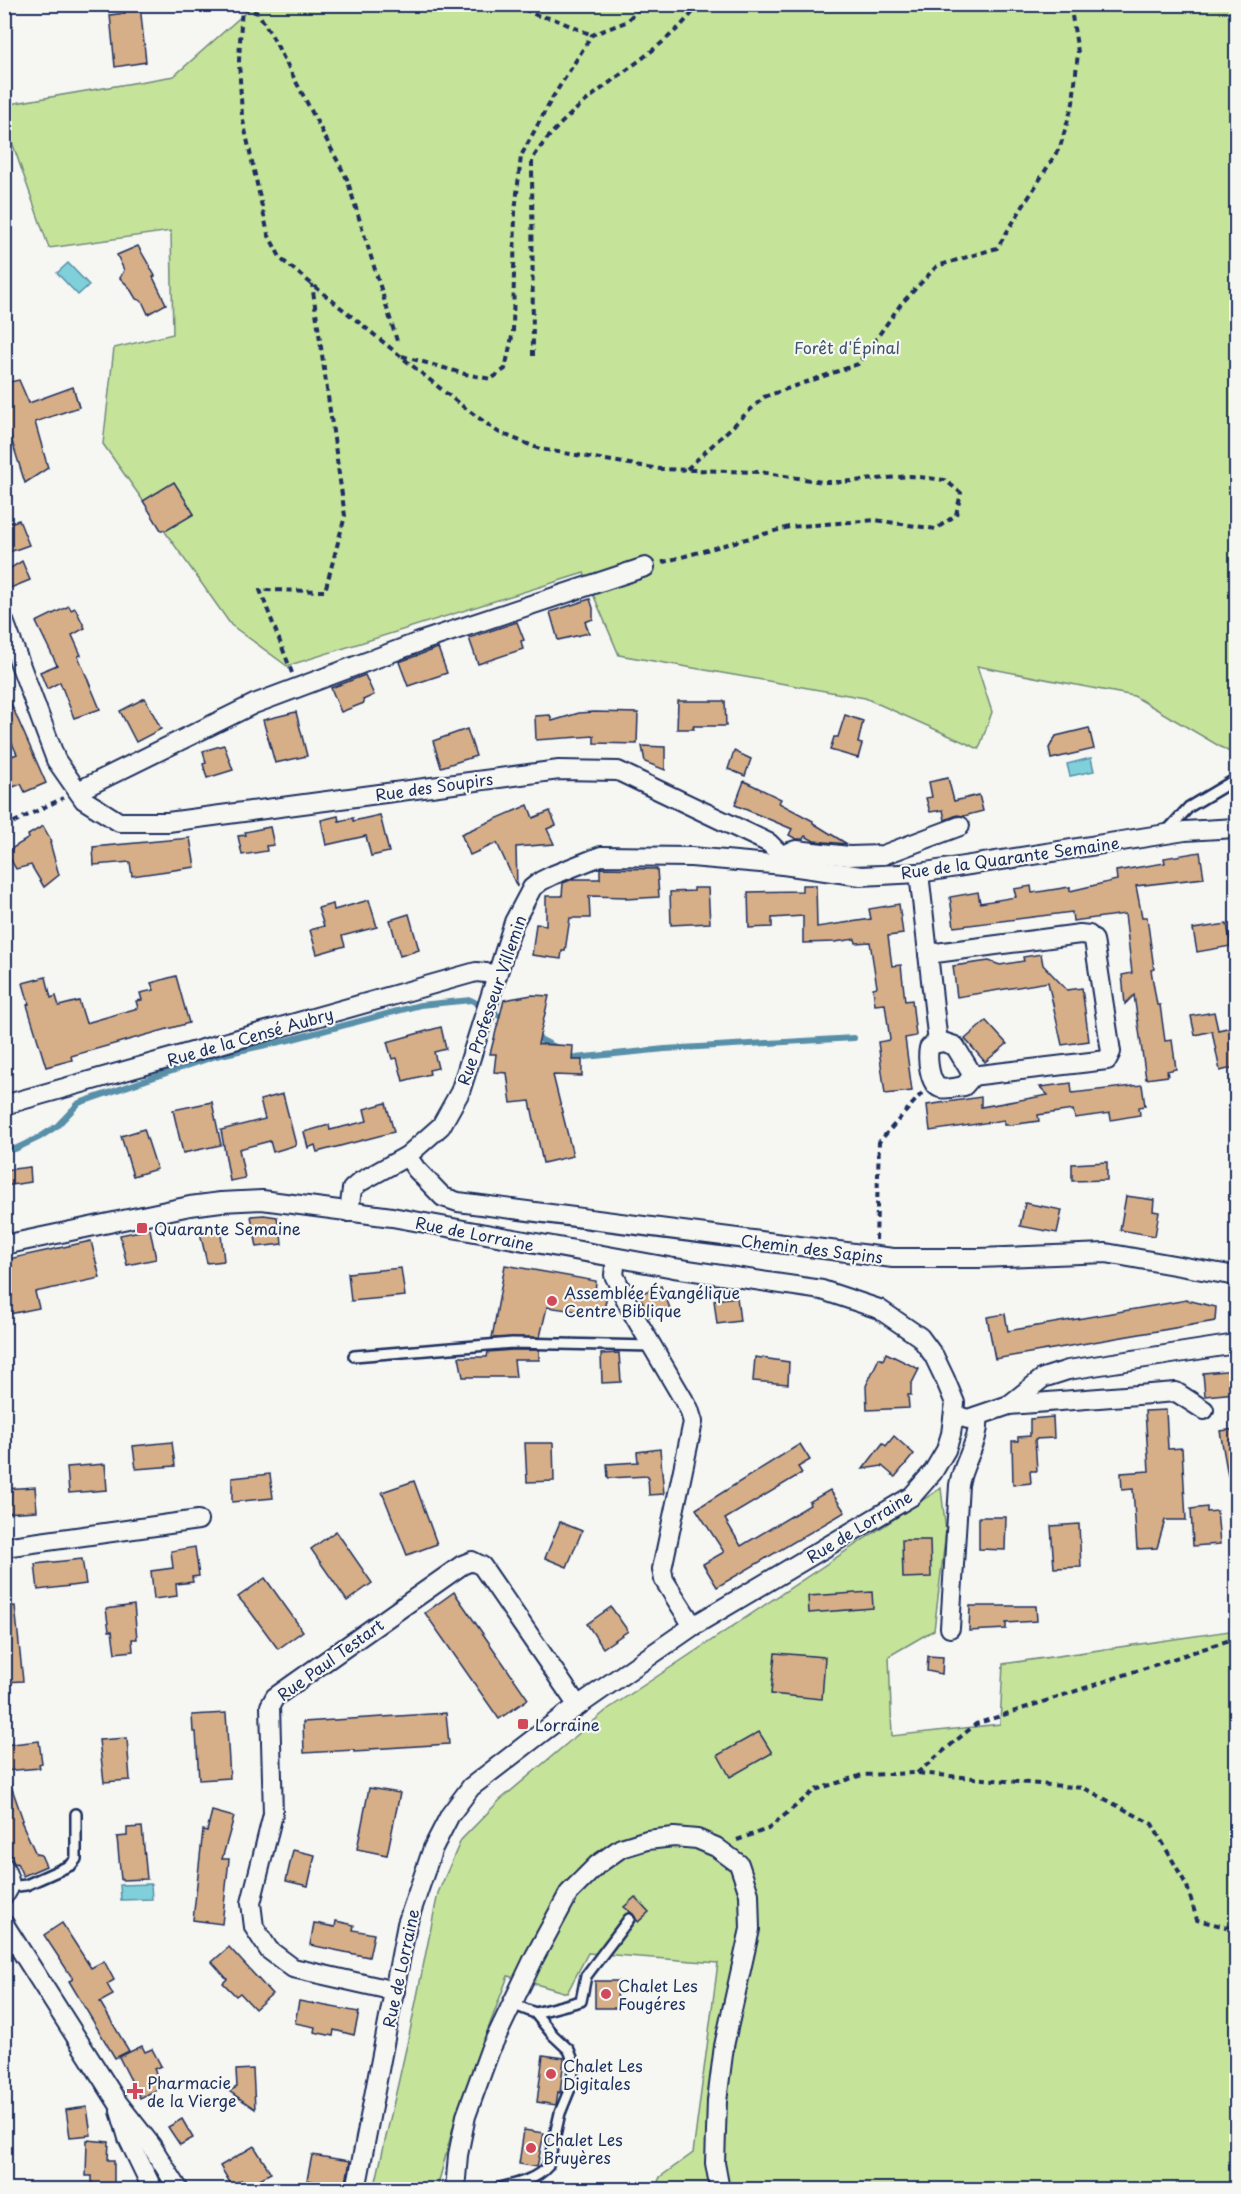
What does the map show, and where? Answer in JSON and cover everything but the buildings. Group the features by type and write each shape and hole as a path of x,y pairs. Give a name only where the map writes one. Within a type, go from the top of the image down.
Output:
{"street":[{"path":"78,791 254,704 422,641 645,567"},
{"name":"Rue des Soupirs","path":"4,621 56,760 84,800 119,822 168,822 559,770 618,771 769,843 782,860"},
{"path":"782,860 796,850 849,856 883,855 960,826"},
{"name":"Rue de la Quarante Semaine","path":"782,860 861,876 919,873 1185,831 1236,828"},
{"name":"Rue Professeur Villemin","path":"349,1212 352,1189 360,1182 407,1156 441,1126 460,1092 514,922 532,888 541,881 601,856 782,860"},
{"path":"919,873 939,1043"},
{"path":"928,954 1080,934 1089,935 1094,940 1111,1052 1107,1060 971,1076 964,1086 942,1089 933,1081 927,1054 928,1048 939,1043 950,1043 955,1046 971,1076"},
{"name":"Rue de la Censé Aubry","path":"4,1105 476,972 496,974"},
{"name":"Chemin des Sapins","path":"407,1156 416,1169 443,1197 458,1202 628,1226 892,1258 979,1258 1106,1253 1236,1276"},
{"name":"Rue de Lorraine","path":"4,1245 221,1202 262,1200 392,1217 616,1258 822,1290 879,1310 920,1337 945,1379 955,1403 955,1415 946,1450 933,1472 912,1496 718,1609 578,1706 471,1787 450,1815 433,1848 407,1924 356,2190"},
{"path":"616,1258 614,1275 632,1312 689,1409 693,1422 662,1569 664,1580 693,1626"},
{"path":"1009,1405 1043,1377 1068,1370 1236,1344"},
{"path":"955,1415 968,1419 1009,1405 1176,1392 1204,1410"},
{"path":"950,1628 959,1485 961,1472 979,1427 978,1416"},
{"path":"4,1547 198,1520"},
{"name":"Rue Paul Testart","path":"395,1991 293,1968 269,1950 254,1926 251,1903 273,1814 270,1706 275,1696 471,1560 482,1566 578,1706"},
{"path":"455,2190 458,2155 466,2116 490,2050 569,1893 597,1865 621,1848 647,1840 674,1837 697,1839 716,1847 739,1864 749,1894 750,1929 724,2046 717,2101 715,2163 720,2190"},
{"path":"4,1866 11,1883 7,1891"},
{"path":"4,1924 118,2103 152,2145 179,2190"},
{"path":"118,2103 128,2138 153,2190"}],"lane":[{"path":"1164,834 1189,807 1236,778"},
{"path":"354,1356 512,1343 652,1346"},
{"path":"7,1891 71,1865 76,1859 76,1814"},
{"path":"535,2013 581,2001 586,1976 629,1919"},
{"path":"492,2190 525,2181 548,2166 560,2113 571,2086 574,2063 569,2050 535,2013 512,2004"}],"path":[{"path":"515,4 536,15 554,19 592,35"},
{"path":"400,355 491,379 505,369 513,332 515,212 521,156 551,100 592,35 626,22 643,4"},
{"path":"533,356 532,160 543,142 568,116 675,32 700,4"},
{"path":"686,470 764,397 858,364 901,304 937,266 997,248 1060,147 1073,103 1078,52 1072,15 1076,4"},
{"path":"397,341 347,179 271,34 258,13 243,6 239,61 242,116 268,234 281,259 498,432 540,448 660,469 760,472 823,482 911,476 945,480 961,493 956,515 936,529 875,520 789,527 645,567"},
{"path":"297,688 260,590 325,591 345,516 312,284"},
{"path":"4,826 78,791"},
{"path":"875,1256 879,1142 933,1081"},
{"path":"917,1773 976,1724 1236,1638"},
{"path":"716,1847 768,1829 814,1790 862,1775 917,1773 1084,1788 1152,1824 1187,1886 1197,1920 1226,1928 1236,1924"}],"green space":[{"name":"Forêt d'Épinal","path":"254,5 1236,5 1236,756 1134,696 977,666 992,712 979,749 865,698 619,655 584,573 287,666 231,625 103,444 114,348 173,334 171,231 49,248 5,122 4,105 174,76"},
{"path":"941,1488 946,1532 934,1630 889,1656 892,1736 1000,1724 1003,1664 1236,1630 1236,2189 655,2189 660,2177 693,2153 718,1963 588,1953 567,1993 508,1976 457,2112 437,2189 374,2190 438,1893 461,1840 500,1800 608,1709"}],"water":[{"path":"68,263 89,285 78,295 57,273"},
{"path":"1091,758 1094,771 1070,776 1067,764"},
{"path":"151,1884 152,1899 121,1900 120,1885"}],"waterway":[{"path":"4,1149 15,1149 40,1137 57,1126 79,1103 216,1056 289,1040 420,1005 471,1000 505,1019"},
{"path":"534,1036 557,1048"},
{"path":"566,1053 575,1058 665,1049 854,1038"}],"place":[{"name":"Quarante Semaine","path":"142,1228"},
{"name":"Assemblée Évangélique Centre Biblique","path":"552,1301"},
{"name":"Lorraine","path":"523,1724"},
{"name":"Chalet Les Fougéres","path":"606,1994"},
{"name":"Chalet Les Digitales","path":"551,2074"},
{"name":"Pharmacie de la Vierge","path":"135,2091"},
{"name":"Chalet Les Bruyères","path":"531,2148"}]}
